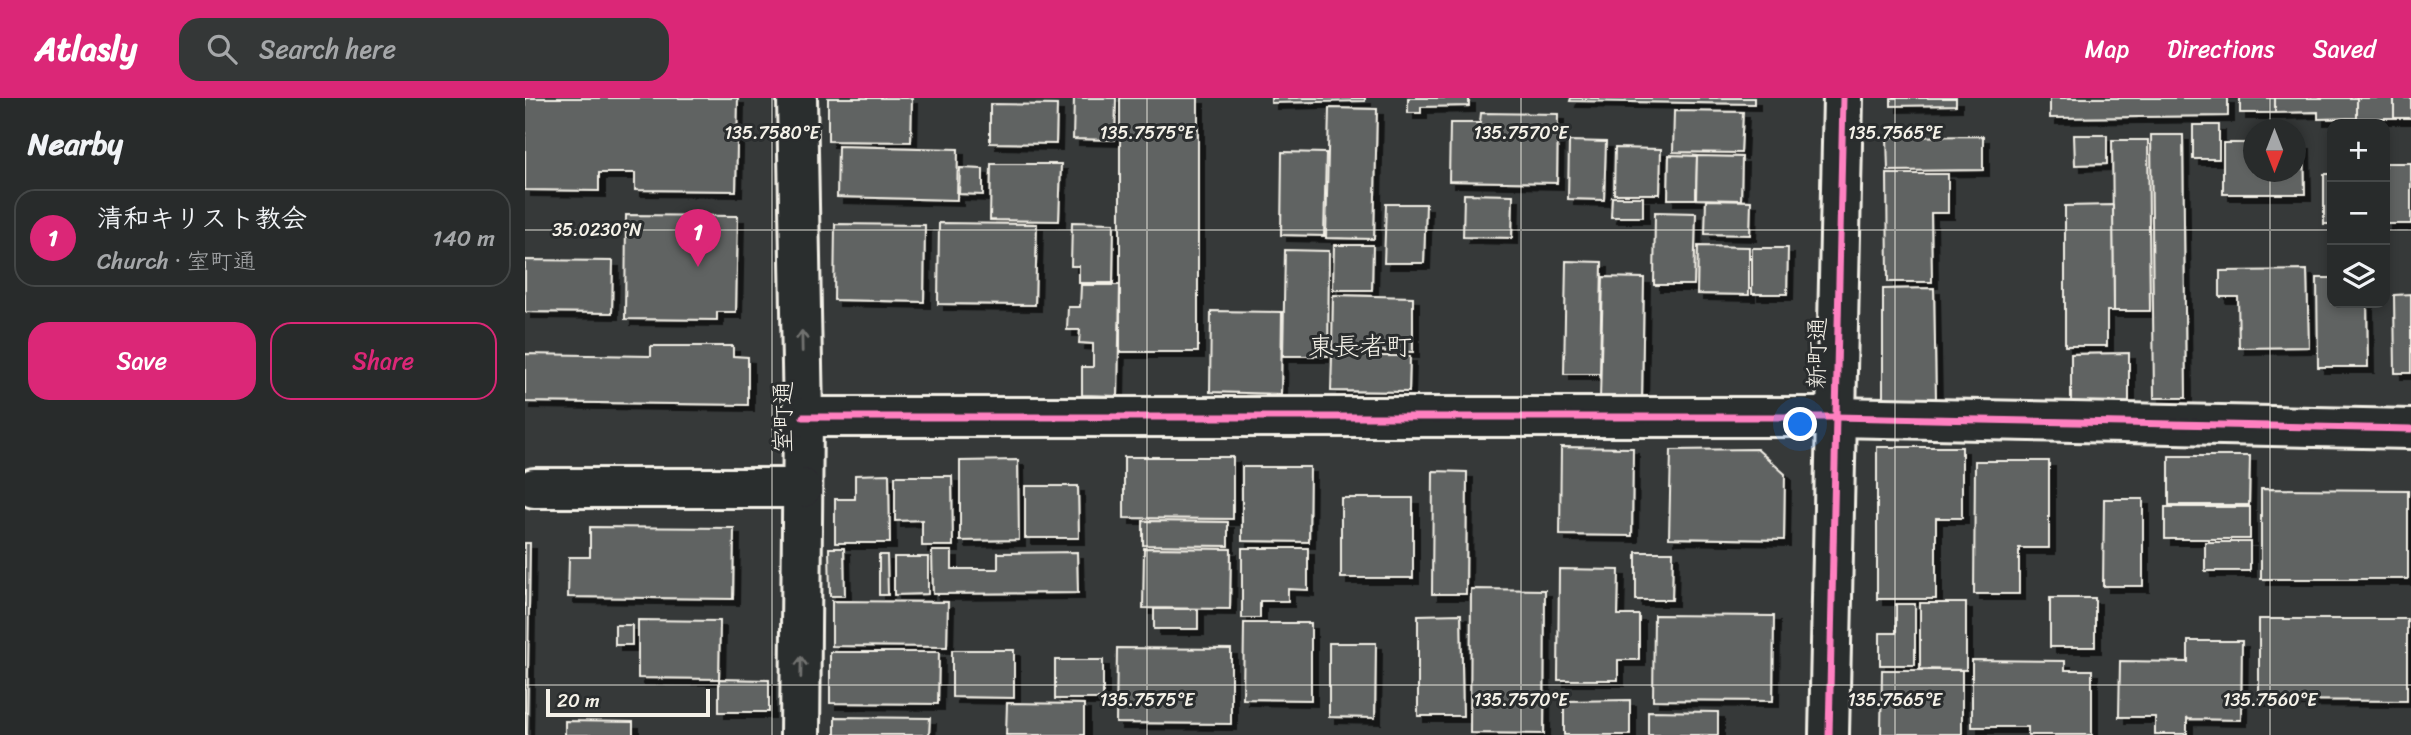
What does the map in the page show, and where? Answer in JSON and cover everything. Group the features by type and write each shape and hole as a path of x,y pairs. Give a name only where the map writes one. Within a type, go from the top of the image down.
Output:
{"street":[{"name":"室町通","path":"797,98 803,417 800,735"},
{"name":"新町通","path":"1829,735 1843,98"},
{"path":"803,417 1835,417 2411,429"},
{"path":"534,488 802,488"}],"building":[{"path":"525,98 738,98 736,191 635,190 635,173 599,173 599,191 525,190"},
{"path":"828,98 912,98 911,142 828,141"},
{"path":"1074,98 1116,98 1115,140 1073,139"},
{"path":"1120,98 1198,98 1198,352 1120,352"},
{"path":"1271,98 1365,98 1365,101 1271,103"},
{"path":"1408,98 1469,98 1469,106 1421,107 1421,113 1408,113"},
{"path":"1571,98 1754,98 1754,104 1570,101"},
{"path":"1891,98 1956,98 1956,105 1891,106"},
{"path":"2050,98 2228,98 2228,116 2050,118"},
{"path":"2240,98 2275,98 2275,113 2240,113"},
{"path":"2275,98 2357,98 2357,118 2318,119 2318,112 2275,113"},
{"path":"2357,98 2394,98 2394,118 2357,118"},
{"path":"2394,98 2411,98 2411,118 2394,118"},
{"path":"990,104 1057,105 1056,144 990,143"},
{"path":"1329,108 1377,109 1374,239 1326,238"},
{"path":"1674,111 1743,112 1741,153 1673,152"},
{"path":"1481,113 1558,114 1557,183 1449,181 1450,123 1480,123"},
{"path":"2193,125 2219,125 2219,159 2193,159"},
{"path":"2074,135 2107,135 2107,164 2075,165"},
{"path":"2151,135 2183,135 2186,398 2154,398"},
{"path":"1983,136 1983,170 1888,171 1887,137"},
{"path":"2112,140 2148,140 2150,311 2114,311"},
{"path":"1569,141 1606,142 1604,200 1568,199"},
{"path":"2223,143 2243,143 2243,182 2305,182 2305,194 2223,194"},
{"path":"838,146 958,149 957,200 837,197"},
{"path":"1615,148 1661,149 1660,194 1614,194"},
{"path":"1282,152 1326,153 1324,236 1281,235"},
{"path":"1669,155 1697,156 1696,199 1668,199"},
{"path":"1697,156 1742,157 1741,200 1696,199"},
{"path":"2390,163 2411,163 2411,224 2390,224"},
{"path":"991,164 1061,164 1059,221 990,220"},
{"path":"960,168 983,169 983,195 959,194"},
{"path":"1887,174 1948,174 1948,213 1931,213 1932,282 1888,282"},
{"path":"2324,174 2327,174 2327,224 2324,224"},
{"path":"1464,194 1513,195 1512,238 1463,237"},
{"path":"1612,197 1643,197 1643,217 1611,217"},
{"path":"1706,200 1751,201 1750,235 1705,234"},
{"path":"1386,204 1426,204 1424,263 1384,263"},
{"path":"2113,205 2114,311 2107,311 2107,346 2065,346 2065,206"},
{"path":"1655,212 1696,213 1694,285 1654,285"},
{"path":"626,215 738,216 736,312 717,312 717,320 625,319"},
{"path":"1072,222 1114,223 1113,283 1079,283 1079,266 1071,266"},
{"path":"939,223 1037,224 1035,305 938,304"},
{"path":"835,224 925,225 924,302 834,300"},
{"path":"1334,245 1373,245 1372,290 1333,290"},
{"path":"1698,246 1749,247 1749,295 1697,294"},
{"path":"1752,248 1788,248 1787,294 1752,294"},
{"path":"1285,250 1329,251 1328,356 1283,356"},
{"path":"525,260 613,261 612,313 525,312"},
{"path":"1566,261 1602,262 1600,374 1564,374"},
{"path":"2307,270 2309,347 2239,348 2238,297 2220,297 2220,271"},
{"path":"1603,277 1644,278 1642,401 1600,400"},
{"path":"2317,278 2327,278 2327,308 2367,308 2368,367 2318,367"},
{"path":"1081,285 1120,285 1118,396 1082,395 1082,367 1093,367 1093,344 1079,343 1080,330 1067,330 1068,307 1080,307"},
{"path":"1934,288 1936,401 1883,401 1883,289"},
{"path":"2411,294 2411,373 2395,373 2394,295"},
{"path":"1333,295 1413,297 1413,352 1332,350"},
{"path":"1211,311 1282,312 1281,394 1210,392"},
{"path":"651,346 733,346 733,356 748,357 748,405 525,402 525,354 651,356"},
{"path":"2129,353 2129,404 2071,405 2071,354"},
{"path":"1332,356 1410,356 1409,392 1331,391"},
{"path":"1561,447 1633,448 1632,536 1560,535"},
{"path":"1877,447 1962,447 1962,518 1936,518 1936,599 1877,599"},
{"path":"1757,449 1785,474 1784,540 1669,538 1671,450"},
{"path":"2169,456 2250,456 2249,505 2169,505"},
{"path":"1124,457 1233,457 1233,519 1124,518"},
{"path":"1018,460 1019,540 960,541 960,461"},
{"path":"1975,461 2049,461 2049,548 2019,548 2019,594 1974,594"},
{"path":"1242,467 1310,467 1309,542 1242,541"},
{"path":"1433,471 1467,472 1466,594 1432,594"},
{"path":"889,474 890,543 835,543 835,499 855,499 855,475"},
{"path":"895,476 952,476 953,546 922,546 922,520 895,521"},
{"path":"1025,486 1078,486 1079,538 1025,538"},
{"path":"2261,489 2408,490 2408,579 2261,579"},
{"path":"1341,498 1413,498 1413,578 1341,578"},
{"path":"2104,499 2143,499 2143,586 2103,586"},
{"path":"2165,507 2250,507 2250,539 2165,539"},
{"path":"1143,521 1228,522 1228,546 1143,545"},
{"path":"590,527 734,528 733,599 568,597 569,557 590,557"},
{"path":"2205,542 2250,542 2250,571 2205,571"},
{"path":"525,543 530,543 527,735 525,735"},
{"path":"829,548 844,548 845,596 830,596"},
{"path":"1144,548 1231,549 1230,609 1143,608"},
{"path":"1242,548 1308,548 1308,590 1288,589 1288,601 1260,601 1260,618 1242,618"},
{"path":"932,551 952,551 952,569 998,569 998,553 1077,552 1078,593 933,594"},
{"path":"1636,552 1673,552 1672,600 1636,600"},
{"path":"879,555 887,555 888,595 879,595"},
{"path":"894,557 928,557 928,594 894,595"},
{"path":"1559,569 1619,570 1618,615 1639,615 1639,660 1618,660 1618,680 1558,680"},
{"path":"1471,589 1545,590 1544,734 1470,733"},
{"path":"2050,598 2095,598 2095,647 2050,647"},
{"path":"832,601 948,602 947,647 832,646"},
{"path":"1920,603 1966,603 1966,670 1920,669"},
{"path":"1896,604 1915,604 1915,665 1880,665 1880,633 1896,633"},
{"path":"1154,609 1198,609 1198,629 1154,629"},
{"path":"1461,614 1463,716 1418,716 1418,615"},
{"path":"1654,615 1774,616 1773,701 1653,700"},
{"path":"2259,619 2407,619 2407,701 2259,700"},
{"path":"638,620 720,621 719,679 638,678"},
{"path":"1244,623 1311,623 1311,700 1243,699"},
{"path":"615,625 632,625 632,645 615,645"},
{"path":"2188,641 2242,641 2241,720 2187,717 2187,734 2155,734 2155,717 2119,717 2120,661 2188,662"},
{"path":"1329,643 1376,643 1375,718 1329,717"},
{"path":"1117,648 1231,649 1231,724 1116,723"},
{"path":"952,650 1014,650 1014,698 952,697"},
{"path":"830,652 939,652 938,704 830,703"},
{"path":"1055,660 1103,660 1103,699 1055,699"},
{"path":"1972,660 2065,661 2065,670 2092,670 2092,735 2028,735 2028,727 1972,727"},
{"path":"1882,670 1962,670 1962,734 1881,734"},
{"path":"719,679 769,680 769,712 719,712"},
{"path":"1630,700 1630,735 1564,735 1564,701"},
{"path":"1007,703 1084,704 1084,735 1006,735"},
{"path":"1648,711 1718,712 1718,735 1648,735"},
{"path":"835,717 930,718 929,735 835,735"},
{"path":"565,721 633,722 633,735 565,735"}],"cycle path":[{"path":"1829,735 1843,98"},
{"path":"803,417 1835,417 2411,429"}],"place":[{"name":"清和キリスト教会","path":"698,267"}],"district":[{"name":"東長者町","path":"1360,346"}]}
